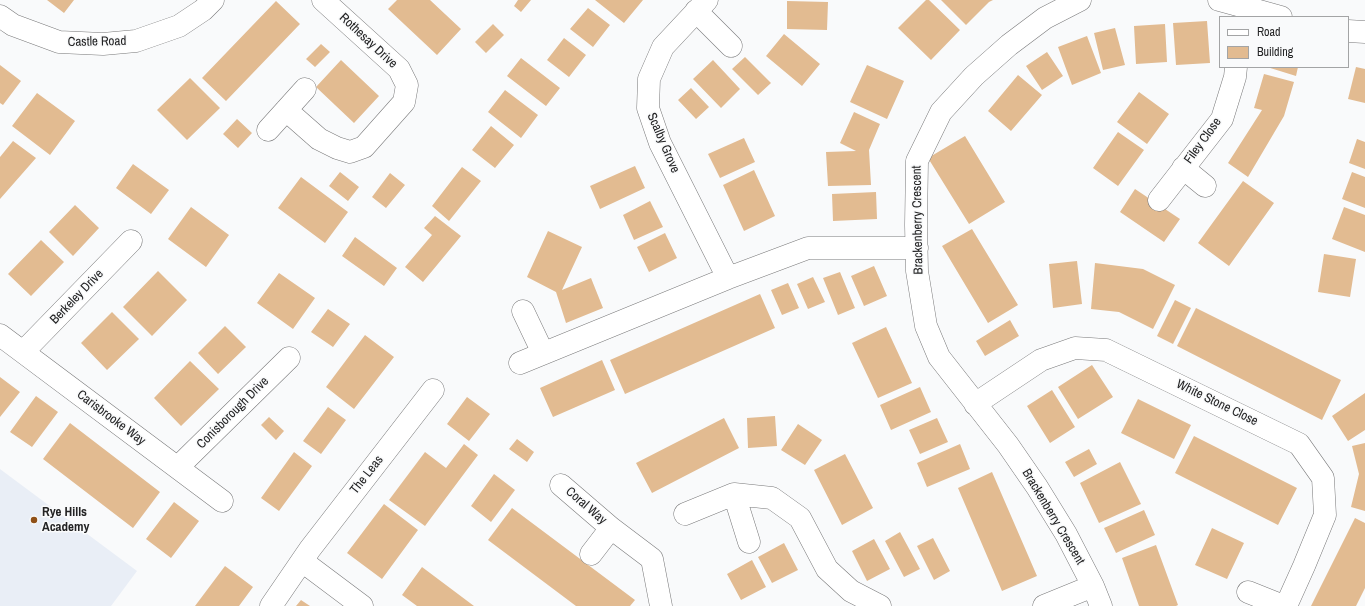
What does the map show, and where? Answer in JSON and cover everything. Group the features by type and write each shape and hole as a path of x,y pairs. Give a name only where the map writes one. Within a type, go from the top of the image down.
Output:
{"street":[{"name":"Castle Road","path":"0,16 13,25 59,42 103,44 136,41 180,26 204,10 213,0"},
{"name":"Rothesay Drive","path":"286,110 319,139 337,148 350,152 364,147 404,102 407,85 399,69 323,0"},
{"name":"Brackenberry Crescent","path":"1080,0 1045,18 1009,45 974,76 941,112 917,161 917,271 926,326 939,357 1008,445 1037,487 1066,534 1093,586 1101,606"},
{"name":"Scalby Grove","path":"728,278 660,143 648,108 649,79 663,47 702,5 731,46"},
{"path":"1232,8 1276,16"},
{"path":"1349,30 1365,32"},
{"name":"Filey Close","path":"1159,200 1222,119 1235,77 1236,68"},
{"path":"268,130 305,89"},
{"name":"Filey Close","path":"1183,168 1205,186"},
{"name":"Berkeley Drive","path":"23,352 131,241"},
{"path":"520,363 728,278 808,248 917,248"},
{"path":"523,311 543,353"},
{"name":"Carisbrooke Way","path":"0,335 222,501"},
{"name":"White Stone Close","path":"975,404 1041,360 1074,348 1106,350 1299,444 1323,478 1325,515 1304,566 1284,606 1248,592"},
{"name":"Conisborough Drive","path":"178,467 289,358"},
{"name":"The Leas","path":"271,606 302,561 433,390"},
{"name":"Coral Way","path":"560,485 611,528 652,559 661,606"},
{"path":"685,514 734,494 772,498 800,518 827,570 850,591 880,606"},
{"path":"734,494 749,542"},
{"name":"Coral Way","path":"591,554 611,528"},
{"path":"302,561 362,606"},
{"path":"1044,606 1093,586"}],"shaded area":[{"name":"Rye Hills Academy","path":"0,469 137,571 111,606 0,606"}],"building":[{"path":"47,0 74,0 64,13"},
{"path":"397,0 430,0 461,29 437,55 388,9"},
{"path":"518,0 531,0 521,12 514,6"},
{"path":"595,0 643,0 624,23"},
{"path":"926,0 929,0 960,30 931,60 898,28"},
{"path":"941,0 993,0 989,2 966,25"},
{"path":"276,1 300,24 226,101 202,78"},
{"path":"787,1 828,2 827,30 787,29"},
{"path":"588,8 610,25 593,47 570,29"},
{"path":"1207,21 1210,63 1176,65 1173,23"},
{"path":"493,24 504,35 486,53 475,42"},
{"path":"1165,24 1167,62 1136,64 1134,26"},
{"path":"1115,28 1125,65 1103,70 1094,33"},
{"path":"784,34 820,64 802,86 766,56"},
{"path":"1087,36 1101,73 1072,85 1058,47"},
{"path":"564,38 586,55 569,77 547,60"},
{"path":"321,44 330,52 315,67 306,59"},
{"path":"1047,52 1063,76 1042,90 1026,66"},
{"path":"745,57 771,83 758,95 732,69"},
{"path":"521,58 560,88 546,106 507,76"},
{"path":"341,60 379,96 354,123 316,87"},
{"path":"713,60 740,89 721,108 693,79"},
{"path":"0,65 21,81 3,105 0,103"},
{"path":"867,65 904,81 887,119 850,102"},
{"path":"1356,67 1365,69 1365,103 1348,99"},
{"path":"1270,68 1298,68 1296,76"},
{"path":"1264,74 1294,82 1284,116 1248,177 1228,163 1262,110 1254,108"},
{"path":"1018,75 1042,95 1011,131 988,111"},
{"path":"190,78 220,108 187,140 157,110"},
{"path":"691,88 709,107 696,119 678,100"},
{"path":"505,90 538,115 521,138 488,112"},
{"path":"1139,92 1169,114 1147,144 1117,122"},
{"path":"37,93 75,121 50,155 12,126"},
{"path":"854,112 880,124 869,150 871,185 828,186 826,152 856,151 840,143"},
{"path":"237,119 252,133 238,148 223,134"},
{"path":"491,126 514,145 495,168 472,150"},
{"path":"1118,132 1144,150 1118,186 1093,168"},
{"path":"965,136 1005,202 969,224 928,158"},
{"path":"744,138 755,162 720,178 708,154"},
{"path":"1357,139 1365,142 1365,169 1349,163"},
{"path":"13,141 36,158 0,199 0,157"},
{"path":"133,164 169,190 151,214 116,188"},
{"path":"635,166 645,188 600,209 590,186"},
{"path":"462,167 481,181 449,221 432,206"},
{"path":"754,170 775,216 744,231 723,185"},
{"path":"340,172 359,187 348,201 329,186"},
{"path":"1352,172 1365,177 1365,208 1342,199"},
{"path":"390,173 405,185 386,208 372,197"},
{"path":"301,177 348,212 325,243 278,208"},
{"path":"1243,181 1274,203 1229,266 1198,243"},
{"path":"1135,189 1180,219 1164,242 1120,212"},
{"path":"876,192 877,219 833,221 832,194"},
{"path":"650,201 663,227 634,240 623,215"},
{"path":"75,205 99,228 73,256 49,232"},
{"path":"191,207 229,235 206,267 168,239"},
{"path":"1344,207 1365,215 1365,252 1332,239"},
{"path":"435,216 461,236 423,282 405,267 432,235 424,228"},
{"path":"972,229 1018,305 988,323 942,246"},
{"path":"548,231 582,247 562,290 591,278 603,308 566,323 556,292 527,277"},
{"path":"665,233 677,258 649,272 637,247"},
{"path":"355,237 397,268 384,286 342,256"},
{"path":"41,240 64,262 31,296 8,274"},
{"path":"1324,254 1356,259 1350,297 1318,292"},
{"path":"1077,261 1082,304 1053,308 1049,264"},
{"path":"1095,263 1143,269 1175,285 1153,329 1119,312 1091,309"},
{"path":"874,266 887,296 864,306 851,276"},
{"path":"158,271 187,300 152,336 123,307"},
{"path":"840,272 855,308 838,315 823,278"},
{"path":"279,273 315,298 293,329 257,303"},
{"path":"813,277 825,302 808,309 797,284"},
{"path":"788,283 799,308 782,315 771,290"},
{"path":"760,294 775,328 625,394 610,360"},
{"path":"1175,300 1191,308 1173,344 1157,336"},
{"path":"1196,308 1341,380 1322,420 1177,346"},
{"path":"328,309 350,324 333,347 311,332"},
{"path":"112,312 139,339 107,370 81,343"},
{"path":"1010,320 1019,336 985,356 976,341"},
{"path":"225,326 246,347 218,374 198,353"},
{"path":"886,327 912,383 878,398 852,343"},
{"path":"365,335 394,357 354,409 326,387"},
{"path":"602,360 615,390 553,417 540,388"},
{"path":"190,361 219,389 181,426 154,398"},
{"path":"1092,365 1113,397 1078,419 1058,387"},
{"path":"0,377 20,392 0,417"},
{"path":"920,387 931,412 891,430 880,405"},
{"path":"1052,390 1075,427 1050,443 1027,406"},
{"path":"1365,393 1365,430 1348,441 1332,416"},
{"path":"36,396 58,412 32,447 10,432"},
{"path":"467,397 490,414 469,441 447,424"},
{"path":"1138,399 1191,425 1174,459 1121,433"},
{"path":"328,407 346,420 321,454 303,441"},
{"path":"775,416 777,446 748,448 747,418"},
{"path":"269,417 284,431 276,440 261,425"},
{"path":"724,418 739,448 652,493 636,463"},
{"path":"937,418 948,442 920,454 909,430"},
{"path":"70,423 160,492 133,528 43,459"},
{"path":"798,424 822,440 805,465 781,450"},
{"path":"1194,436 1297,488 1278,525 1175,473"},
{"path":"517,439 534,452 527,462 509,449"},
{"path":"1365,443 1365,511 1351,507 1359,474 1352,446"},
{"path":"464,444 478,455 425,526 389,500 425,452 446,468"},
{"path":"960,444 970,469 927,487 917,463"},
{"path":"1089,449 1097,464 1074,477 1065,462"},
{"path":"294,452 312,466 279,511 261,498"},
{"path":"845,454 873,508 842,525 814,470"},
{"path":"1120,462 1141,504 1099,523 1080,483"},
{"path":"992,472 1037,576 1002,591 958,488"},
{"path":"494,474 515,490 491,522 471,506"},
{"path":"174,502 199,521 171,558 146,539"},
{"path":"384,504 418,530 382,579 347,553"},
{"path":"512,508 635,600 630,606 576,606 488,540"},
{"path":"1144,510 1155,535 1116,553 1104,528"},
{"path":"1355,518 1365,523 1365,588 1356,606 1311,606"},
{"path":"1212,528 1244,543 1227,579 1195,565"},
{"path":"900,532 920,569 904,577 885,541"},
{"path":"933,538 950,571 934,580 917,546"},
{"path":"874,539 890,569 867,581 852,551"},
{"path":"784,543 798,570 772,583 758,557"},
{"path":"1156,545 1178,605 1176,606 1139,606 1122,558"},
{"path":"752,560 766,587 741,600 727,574"},
{"path":"225,566 253,587 239,606 195,606"},
{"path":"422,567 474,606 417,606 402,595"},
{"path":"301,600 310,606 296,606"}],"place":[{"name":"Rye Hills Academy","path":"34,520"}]}
